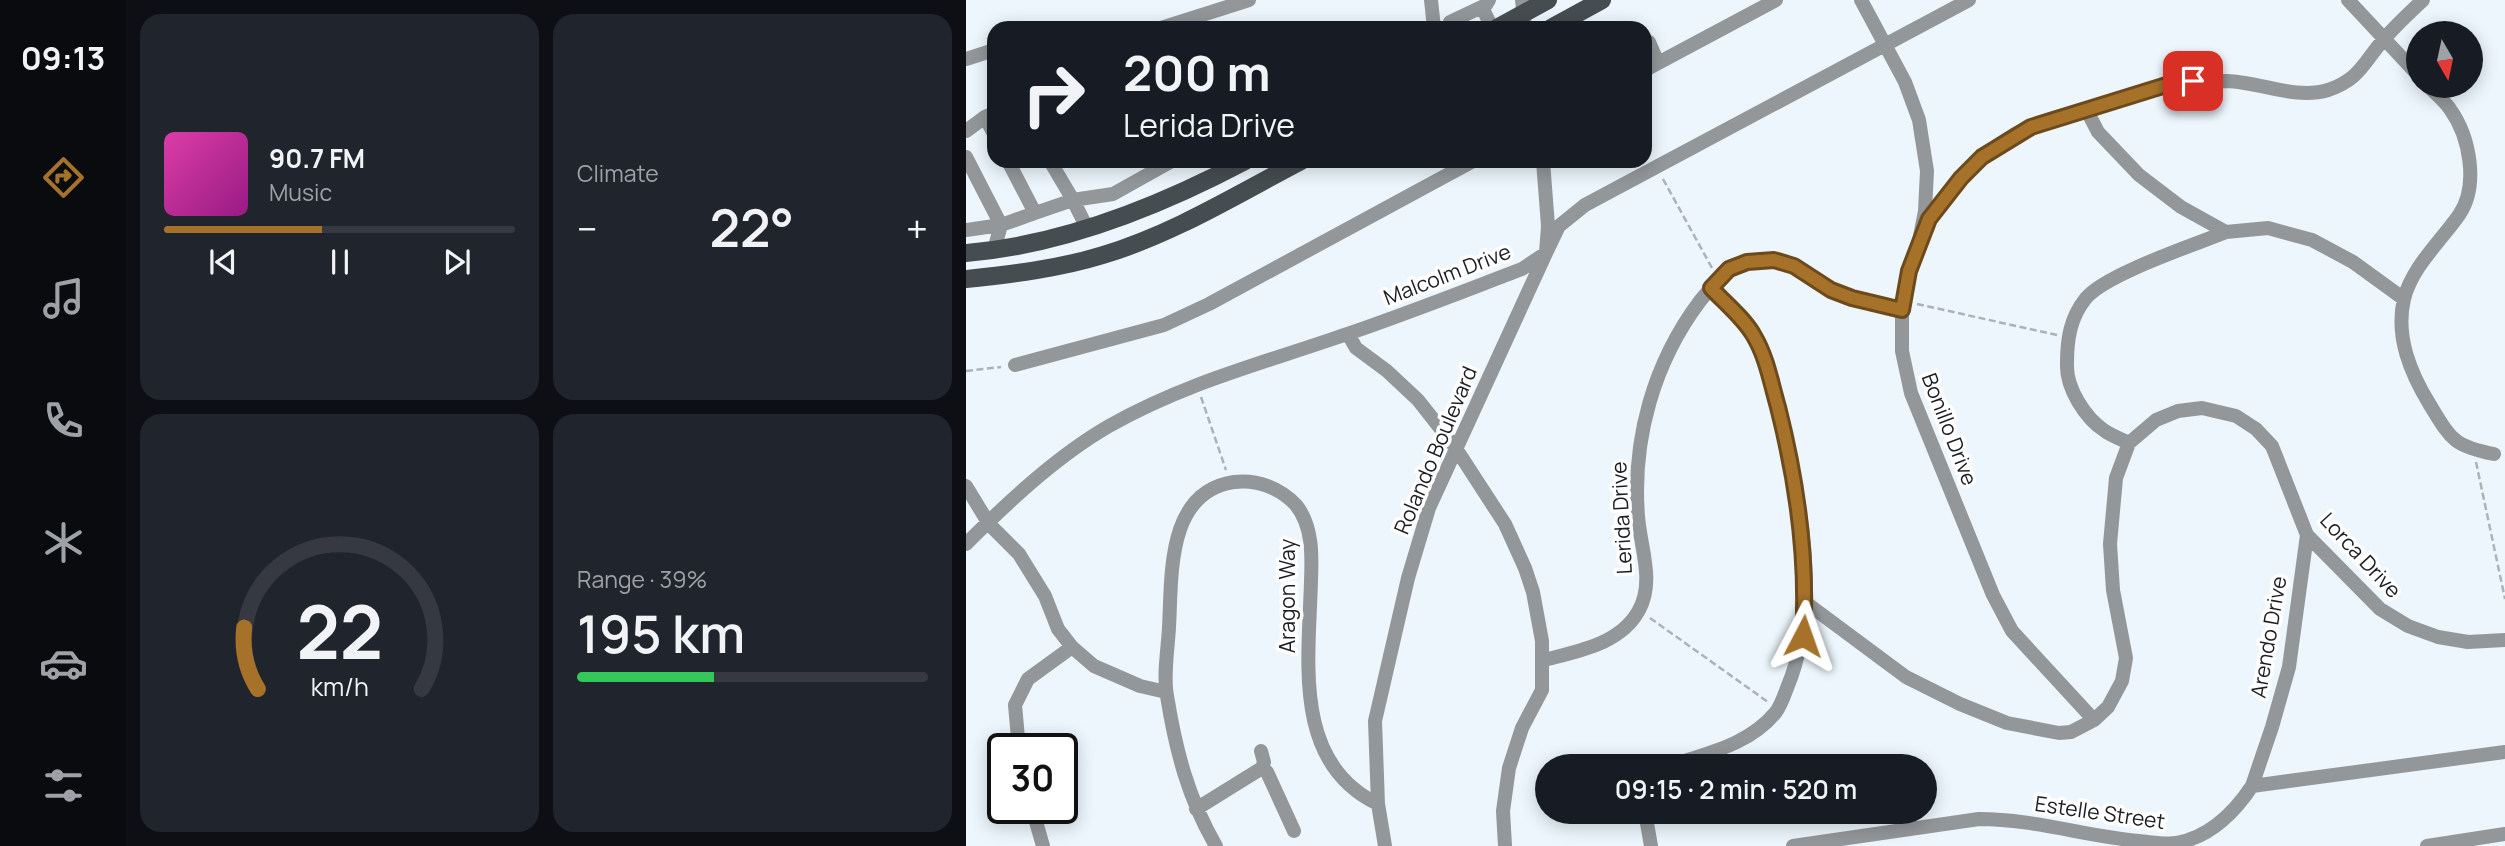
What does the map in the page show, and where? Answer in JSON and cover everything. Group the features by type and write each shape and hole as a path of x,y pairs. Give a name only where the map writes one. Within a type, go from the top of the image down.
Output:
{"main road":[{"path":"1523,14 1548,0"},
{"path":"1564,21 1602,0"},
{"path":"966,253 994,250 1087,228 1187,191 1231,168"},
{"path":"966,279 1042,270 1135,244 1183,224 1288,168"}],"street":[{"path":"1183,21 1250,0"},
{"path":"1431,0 1433,21"},
{"path":"1652,65 1756,4 1776,0"},
{"name":"Bonillo Drive","path":"1861,0 1905,82 1919,120 1927,171 1925,211 1903,306 1902,351 1911,393 1993,595 2012,631 2094,720"},
{"name":"Malcolm Drive","path":"966,544 1033,480 1106,427 1161,398 1196,384 1348,334 1522,269 1546,253 1559,226 1585,205 1969,0"},
{"path":"2348,0 2406,62"},
{"path":"1919,241 1929,219 1961,178 1982,157 2031,127 2163,86 2193,81 2237,82 2302,93 2326,90 2353,79 2384,39 2423,0"},
{"path":"1452,21 1485,4 1491,21"},
{"path":"966,58 987,52"},
{"path":"2440,98 2451,109 2465,138 2469,157 2469,189 2461,212 2414,274 2404,299 2401,324 2407,362 2451,440 2494,454"},
{"path":"2086,109 2098,132 2139,175 2181,207 2226,232"},
{"path":"966,131 987,116"},
{"path":"966,157 1001,225 994,250"},
{"path":"1012,168 1035,213"},
{"path":"1055,168 1087,228"},
{"path":"966,230 1001,225 1073,200 1113,194 1159,168"},
{"path":"1015,365 1164,325 1209,304 1460,168"},
{"name":"Rolando Boulevard","path":"1385,846 1378,804 1375,721 1408,578 1429,508 1546,253 1548,226 1544,168"},
{"path":"1805,602 1906,677 1960,704 2007,723 2059,733 2071,732 2094,720 2108,707 2122,681 2126,658 2113,590 2110,544 2116,478 2129,443 2105,431 2092,419 2070,386 2066,372 2067,337 2072,321 2087,297 2117,277 2226,232 2267,228 2312,240 2353,262 2404,299"},
{"name":"Lerida Drive","path":"1639,610 1644,598 1646,569 1638,516 1639,446 1653,389 1669,351 1687,319 1715,284 1729,269 1747,262 1774,260 1794,266 1842,294 1903,306"},
{"path":"1706,754 1742,742 1763,726 1778,709 1797,665 1803,636 1805,602 1800,520 1791,465 1765,357 1753,333 1715,284"},
{"path":"1348,334 1356,348 1387,371 1418,400 1455,447 1493,504 1516,546 1533,592 1541,628 1544,660 1542,690 1522,728 1509,768 1503,811 1505,846"},
{"name":"Lorca Drive","path":"2129,443 2156,420 2178,411 2214,409 2236,416 2256,429 2272,446 2307,535 2368,599 2408,626 2453,640 2483,643 2505,640"},
{"name":"Aragon Way","path":"1216,846 1196,809 1179,758 1166,692 1172,570 1179,527 1199,498 1208,491 1230,483 1262,484 1281,492 1297,506 1307,525 1312,556 1308,689 1313,723 1329,760 1344,780 1365,798 1378,804"},
{"path":"966,486 989,524 1019,554 1045,596 1058,629 1072,647 1094,666 1140,686 1166,692"},
{"name":"Arendo Drive","path":"2252,786 2289,667 2307,535"},
{"path":"1544,660 1584,650 1609,639 1628,627 1639,610"},
{"path":"1018,733 1015,705 1028,679 1072,647"},
{"path":"1196,809 1262,768 1264,762 1261,751"},
{"path":"2252,786 2505,751"},
{"path":"1262,768 1267,772 1294,831"},
{"name":"Estelle Street","path":"1793,846 1979,819 2005,819 2109,838 2174,845 2212,828 2234,810 2252,786"},
{"path":"1037,824 1044,846"},
{"path":"1647,824 1651,846"},
{"path":"2427,846 2505,834"}],"path":[{"path":"1657,166 1715,284"},
{"path":"1903,306 2067,337"},
{"path":"966,371 1015,365"},
{"path":"1196,384 1230,483"},
{"path":"2473,448 2505,599"},
{"path":"1639,610 1778,709"}],"route":[{"path":"1803,636 1805,602 1800,520 1789,452 1765,357 1753,333 1711,288 1729,269 1747,262 1774,260 1794,266 1831,290 1902,310 1909,271 1929,219 1961,178 1982,157 2031,127 2163,86 2193,81"}]}
